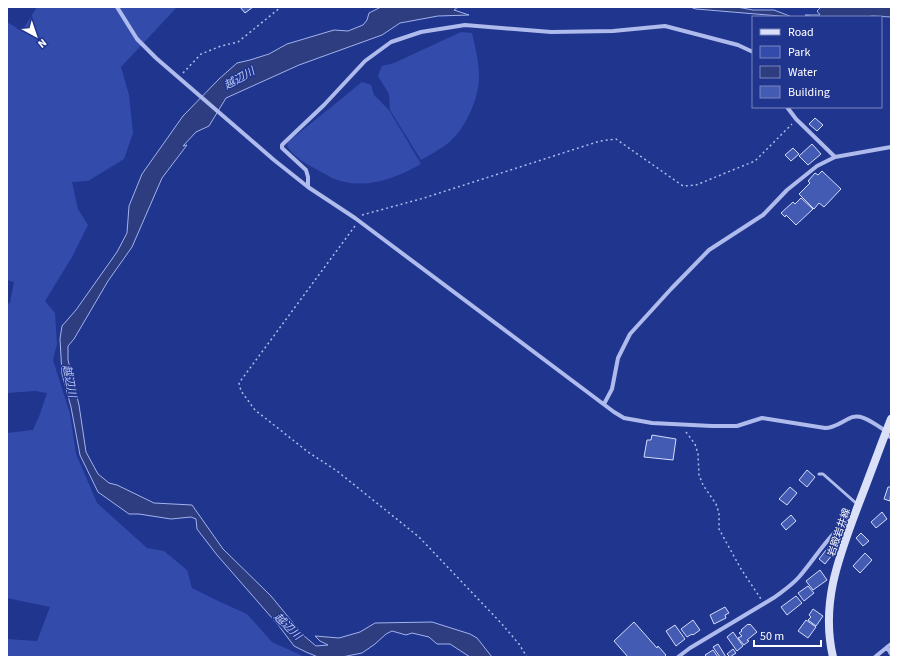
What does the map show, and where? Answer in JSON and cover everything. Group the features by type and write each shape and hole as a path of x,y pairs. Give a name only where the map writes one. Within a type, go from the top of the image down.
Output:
{"main road":[{"name":"岩殿岩井線","path":"833,657 829,627 831,590 842,549 858,505 888,434 891,419"}],"street":[{"path":"117,7 137,39 178,79 274,160 308,187 356,219 624,418 652,423 712,426 737,426 762,418 832,428 850,417 856,416 864,418 888,434"},
{"path":"308,187 306,170 282,148 284,142 324,105 365,61 391,42 421,32 465,25 551,32 613,31 665,26 738,45 752,52"},
{"path":"788,108 796,120 835,157"},
{"path":"604,404 612,388 618,358 630,334 709,250 763,215 787,190 817,166 835,157 891,147"},
{"path":"678,657 690,648 775,597 793,582 840,528 853,518"},
{"path":"875,657 889,645 891,654"}],"lane":[{"path":"819,474 823,474 858,505"}],"path":[{"path":"178,79 201,54 221,46 238,42 281,7"},
{"path":"527,657 519,644 501,623 419,537 337,471 308,452 260,414 240,391 239,383 356,219 600,141 616,139 683,186 696,186 755,161 796,120"},
{"path":"679,424 695,444 698,454 699,475 703,485 716,504 719,513 719,529 741,569 764,604"}],"green space":[{"path":"37,7 177,7 121,67 129,95 133,133 124,159 88,181 72,182 78,209 88,225 72,257 45,301 55,313 57,344 53,360 70,414 76,454 97,503 147,548 164,551 187,570 192,588 247,614 272,642 305,657 7,657 7,639 37,641 50,607 7,598 7,433 33,430 47,393 35,391 7,393 7,304 10,303 14,282 7,280 7,22 22,31"},
{"path":"461,32 472,33 478,59 479,76 474,104 460,131 454,138 421,160 390,110 389,94 378,76 382,66 394,63"},
{"path":"362,82 371,85 374,95 389,110 421,164 378,182 343,182 332,178 308,165 287,146 288,142"}],"water":[{"name":"越辺川","path":"381,7 458,7 454,10 469,15 438,16 400,23 382,35 299,65 226,98 209,126 196,132 183,146 187,145 162,178 132,247 108,281 74,339 68,346 68,360 79,405 86,452 98,474 109,483 117,485 154,503 192,505 223,549 271,596 303,635 316,646 328,645 320,641 315,636 339,638 360,632 375,623 432,622 470,634 477,638 492,657 470,657 450,644 437,644 429,637 412,633 406,635 392,631 362,653 342,657 318,657 294,646 279,626 217,555 197,529 196,519 191,517 171,519 129,514 98,492 80,455 71,407 62,374 60,339 62,326 76,310 117,252 127,233 129,206 142,174 183,116 237,63 269,54 287,44 334,30 348,31 363,25 367,20 369,13"},
{"path":"690,7 737,7 753,10 774,10 789,16 780,16 696,9"},
{"path":"821,7 891,7 891,17 805,15 820,15 817,11"}],"building":[{"path":"240,7 253,7 245,13"},
{"path":"815,118 823,125 817,131 809,124"},
{"path":"812,144 821,154 808,165 799,156"},
{"path":"793,148 799,154 791,161 785,155"},
{"path":"822,171 841,189 824,207 819,203 814,209 799,194 810,183 808,181 815,173 818,175"},
{"path":"801,198 813,209 796,225 786,215 785,217 781,213 793,202 795,204"},
{"path":"652,435 676,439 673,460 644,457 647,440 651,440"},
{"path":"807,470 815,477 807,487 799,480"},
{"path":"790,487 797,493 787,505 779,499"},
{"path":"888,487 891,487 890,501 884,499"},
{"path":"882,512 887,519 876,528 871,522"},
{"path":"791,515 796,521 786,530 781,524"},
{"path":"861,533 869,541 863,546 856,538"},
{"path":"830,545 836,550 825,564 819,559"},
{"path":"865,553 872,560 860,573 853,566"},
{"path":"820,570 827,580 813,590 806,581"},
{"path":"808,586 814,593 804,601 798,593"},
{"path":"796,596 802,603 787,615 781,607"},
{"path":"725,607 729,613 725,615 726,618 714,624 710,615"},
{"path":"813,609 823,616 816,626 808,620 811,617 809,615"},
{"path":"693,620 700,630 687,637 681,629"},
{"path":"806,620 816,627 808,638 798,631"},
{"path":"634,622 657,648 658,646 666,655 664,657 628,657 614,641"},
{"path":"750,624 757,632 747,640 749,641 744,645 738,638 742,636 739,633 742,631 741,630"},
{"path":"675,625 685,639 676,646 666,631"},
{"path":"733,632 743,646 737,651 727,637"},
{"path":"718,644 726,657 720,657 713,647"},
{"path":"733,649 736,653 730,657 727,654"},
{"path":"713,650 718,657 704,657 706,656 705,655"}]}
